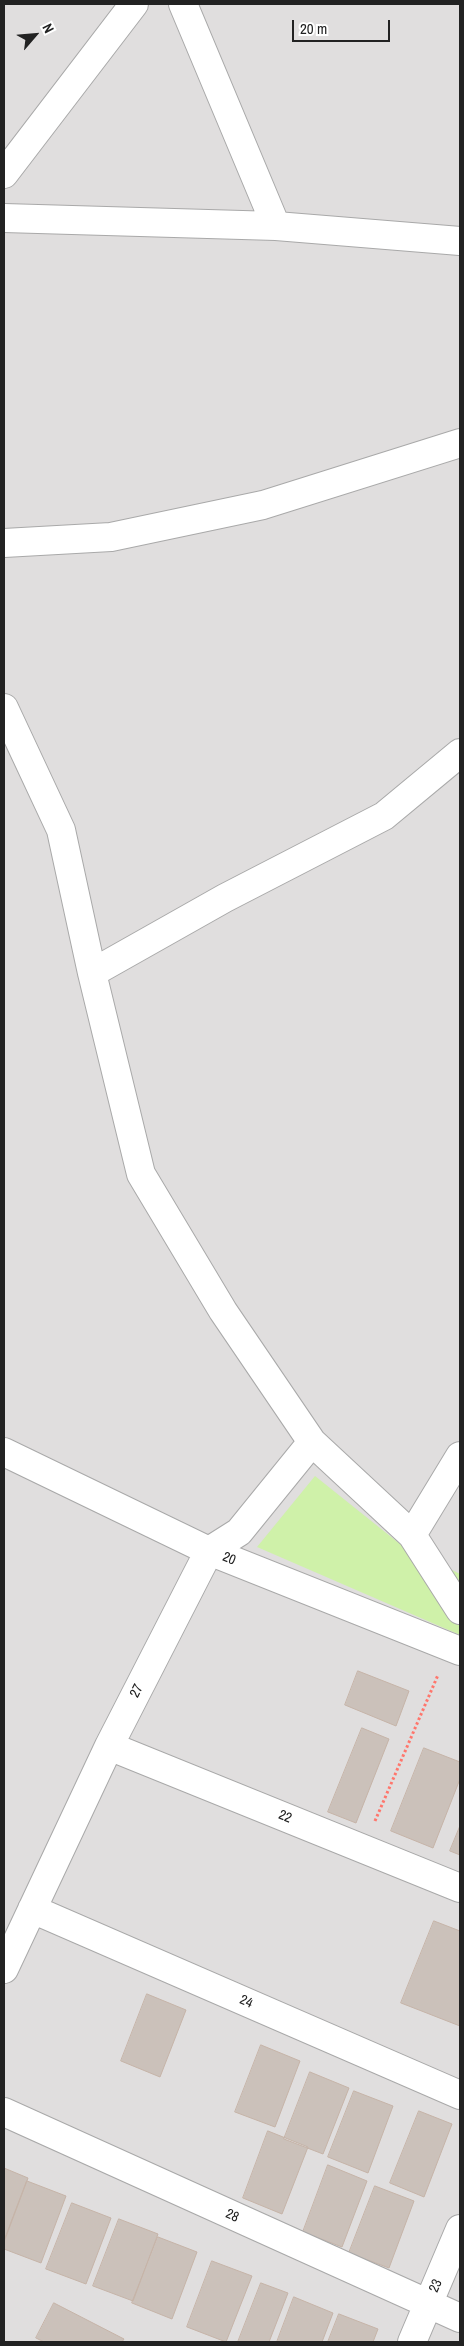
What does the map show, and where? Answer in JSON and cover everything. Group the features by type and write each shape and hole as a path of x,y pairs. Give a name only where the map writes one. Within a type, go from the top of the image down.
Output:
{"street":[{"path":"4,174 134,4"},
{"path":"184,4 276,226"},
{"path":"4,218 276,226 460,241"},
{"path":"5,538 111,537 263,505 460,442"},
{"path":"4,708 61,830 92,973 141,1174 223,1311 312,1442 412,1536 460,1610"},
{"path":"92,973 225,898 384,816 460,752"},
{"path":"209,1551 239,1532 312,1442"},
{"path":"412,1536 460,1456"},
{"name":"20","path":"6,1460 209,1551 455,1649"},
{"name":"27","path":"4,1969 109,1746 209,1551"},
{"name":"22","path":"109,1746 460,1888"},
{"name":"24","path":"32,1909 460,2095"},
{"name":"28","path":"4,2112 460,2318"},
{"name":"23","path":"412,2342 460,2229"}],"path":[{"path":"363,1849 455,1649"}],"shaded area":[{"path":"4,4 460,4 460,2342 4,2342"}],"green space":[{"path":"315,1476 400,1544 460,1574 460,1635 257,1547"}],"building":[{"path":"358,1671 409,1691 396,1726 345,1705"},
{"path":"362,1728 389,1739 356,1823 328,1812"},
{"path":"424,1748 460,1762 460,1779 433,1848 391,1831"},
{"path":"460,1826 460,1855 450,1851"},
{"path":"434,1921 460,1931 460,2026 401,2003"},
{"path":"147,1994 186,2010 160,2077 121,2061"},
{"path":"261,2045 300,2061 275,2127 235,2112"},
{"path":"310,2072 349,2088 323,2154 284,2139"},
{"path":"354,2091 393,2106 368,2173 328,2157"},
{"path":"419,2111 452,2124 424,2197 390,2183"},
{"path":"268,2131 308,2147 282,2214 243,2198"},
{"path":"328,2165 367,2181 342,2247 303,2232"},
{"path":"4,2168 28,2178 4,2242"},
{"path":"27,2181 66,2196 41,2263 4,2249 4,2241"},
{"path":"375,2186 414,2201 389,2268 349,2253"},
{"path":"72,2203 111,2218 86,2284 46,2269"},
{"path":"119,2219 158,2234 133,2301 93,2286"},
{"path":"158,2237 197,2252 172,2319 132,2303"},
{"path":"212,2261 252,2276 226,2342 187,2327"},
{"path":"261,2283 288,2293 269,2342 238,2342"},
{"path":"294,2297 333,2313 322,2342 277,2342"},
{"path":"54,2303 124,2339 122,2342 44,2342 36,2338"},
{"path":"339,2314 378,2329 373,2342 328,2342"}]}
